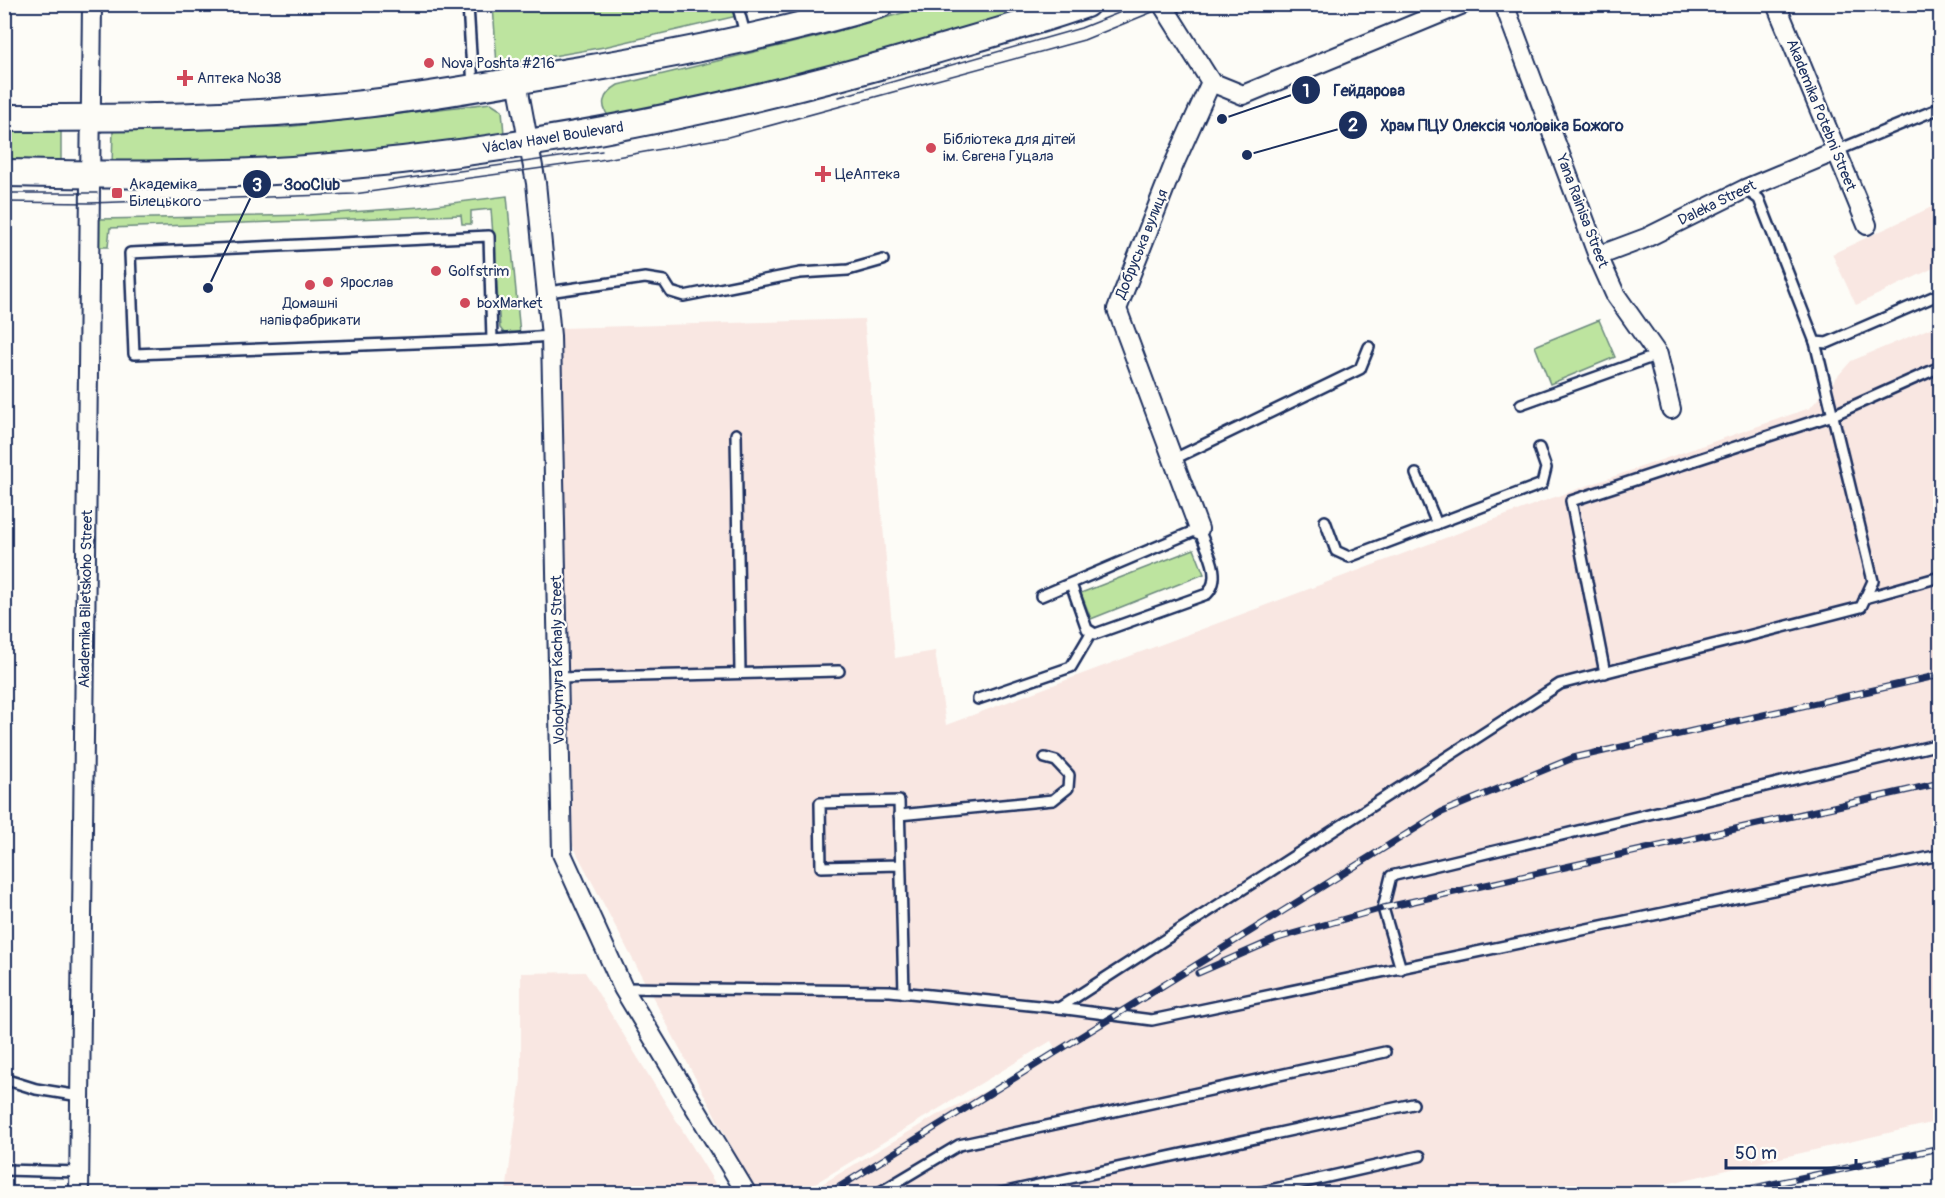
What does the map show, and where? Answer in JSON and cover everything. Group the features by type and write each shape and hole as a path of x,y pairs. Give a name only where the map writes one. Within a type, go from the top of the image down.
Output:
{"main road":[{"path":"4,118 92,118 286,111 372,103 690,52 812,25 880,4"},
{"name":"Václav Havel Boulevard","path":"4,173 90,175 291,170 531,144 651,123 830,81 1086,4"}],"street":[{"name":"Akademika Biletskoho Street","path":"80,1194 92,4"},
{"path":"1162,4 1210,82 1243,95 1463,4"},
{"name":"Yana Rainisa Street","path":"1504,4 1598,256 1615,294 1658,355 1671,409"},
{"name":"Akademika Potebni Street","path":"1776,4 1867,225"},
{"name":"Volodymyra Kachaly Street","path":"518,81 531,144 551,336 562,854 623,988 747,1194"},
{"name":"Добруська вулиця","path":"1199,529 1117,309 1175,162 1210,82"},
{"name":"Daleka Street","path":"1598,256 1646,238 1744,189 1836,151"}],"lane":[{"path":"737,4 747,39"},
{"path":"468,5 473,88"},
{"path":"1836,151 1941,108"},
{"path":"1059,1008 1560,684 1861,607 1873,581 1815,342 1759,199 1744,189"},
{"path":"492,340 489,236 130,253 134,354 492,340 551,336"},
{"path":"548,292 645,278 664,281 672,292 684,296 800,273 849,270 884,260"},
{"path":"1815,342 1827,343 1941,294"},
{"path":"1174,459 1360,369 1370,347"},
{"path":"1521,404 1658,355"},
{"path":"1605,673 1571,501 1833,416 1941,367"},
{"path":"736,434 740,672"},
{"path":"1325,521 1336,551 1349,557 1542,484 1546,468 1539,448"},
{"path":"1416,474 1437,524"},
{"path":"1041,596 1199,529 1215,575 1215,583 1207,594 1099,634 1091,633"},
{"path":"1865,598 1941,577"},
{"path":"1071,584 1091,633"},
{"path":"978,699 1071,667 1091,633"},
{"path":"558,678 839,671"},
{"path":"1401,969 1383,908 1391,876 1941,744"},
{"path":"899,815 1053,800 1068,788 1069,775 1056,761 1045,758"},
{"path":"899,865 821,867 820,803 899,801 904,993"},
{"path":"623,988 904,993 1059,1008 1152,1020 1941,855"},
{"path":"877,1194 959,1145 1385,1052"},
{"path":"4,1079 36,1089 80,1096"},
{"path":"997,1194 1413,1104"},
{"path":"1253,1194 1420,1156"},
{"path":"4,1170 80,1172"}],"shaded area":[{"path":"1940,203 1940,265 1856,305 1832,254"},
{"path":"864,319 895,658 935,651 946,725 1538,503 1810,408 1851,361 1940,324 1940,1121 1627,1193 807,1193 937,1115 1059,1055 1051,1041 799,1193 756,1193 573,846 561,328"},
{"path":"585,972 721,1193 506,1193 521,1079 521,973"}],"green space":[{"path":"734,4 737,16 604,47 497,66 493,5"},
{"path":"931,5 1062,5 831,76 612,121 605,110 605,97 618,85 817,37"},
{"path":"491,103 502,110 504,134 495,141 291,159 112,166 113,130 286,127"},
{"path":"5,130 61,130 61,162 5,162"},
{"path":"507,196 520,334 504,333 500,328 491,209 471,211 471,224 462,224 461,215 110,228 108,247 98,247 99,219 309,215 420,207"},
{"path":"1599,320 1615,357 1550,384 1535,346"},
{"path":"1194,549 1204,574 1091,619 1081,593"}],"tram line":[{"path":"839,97 1081,28 1141,4"},
{"path":"4,202 90,203 354,194 600,160 728,137 1084,40 1172,4"},
{"path":"388,181 602,151"},
{"path":"4,193 97,193"}],"railway":[{"path":"828,1194 1442,812 1573,758 1940,675"},
{"path":"1198,973 1278,938 1383,908 1940,783"},
{"path":"1726,1194 1940,1148"}],"place":[{"name":"Nova Poshta #216","path":"429,63"},
{"name":"Аптека №38","path":"185,78"},
{"name":"Гейдарова","path":"1222,119"},
{"name":"Бібліотека для дітей ім. Євгена Гуцала","path":"931,148"},
{"name":"Храм ПЦУ Олексія чоловіка Божого","path":"1247,155"},
{"name":"ЦеАптека","path":"823,174"},
{"name":"Академіка Білецького","path":"117,193"},
{"name":"Golfstrim","path":"436,271"},
{"name":"Ярослав","path":"328,282"},
{"name":"Домашні напівфабрикати","path":"310,285"},
{"name":"ЗооClub","path":"208,288"},
{"name":"boxMarket","path":"465,303"}]}
